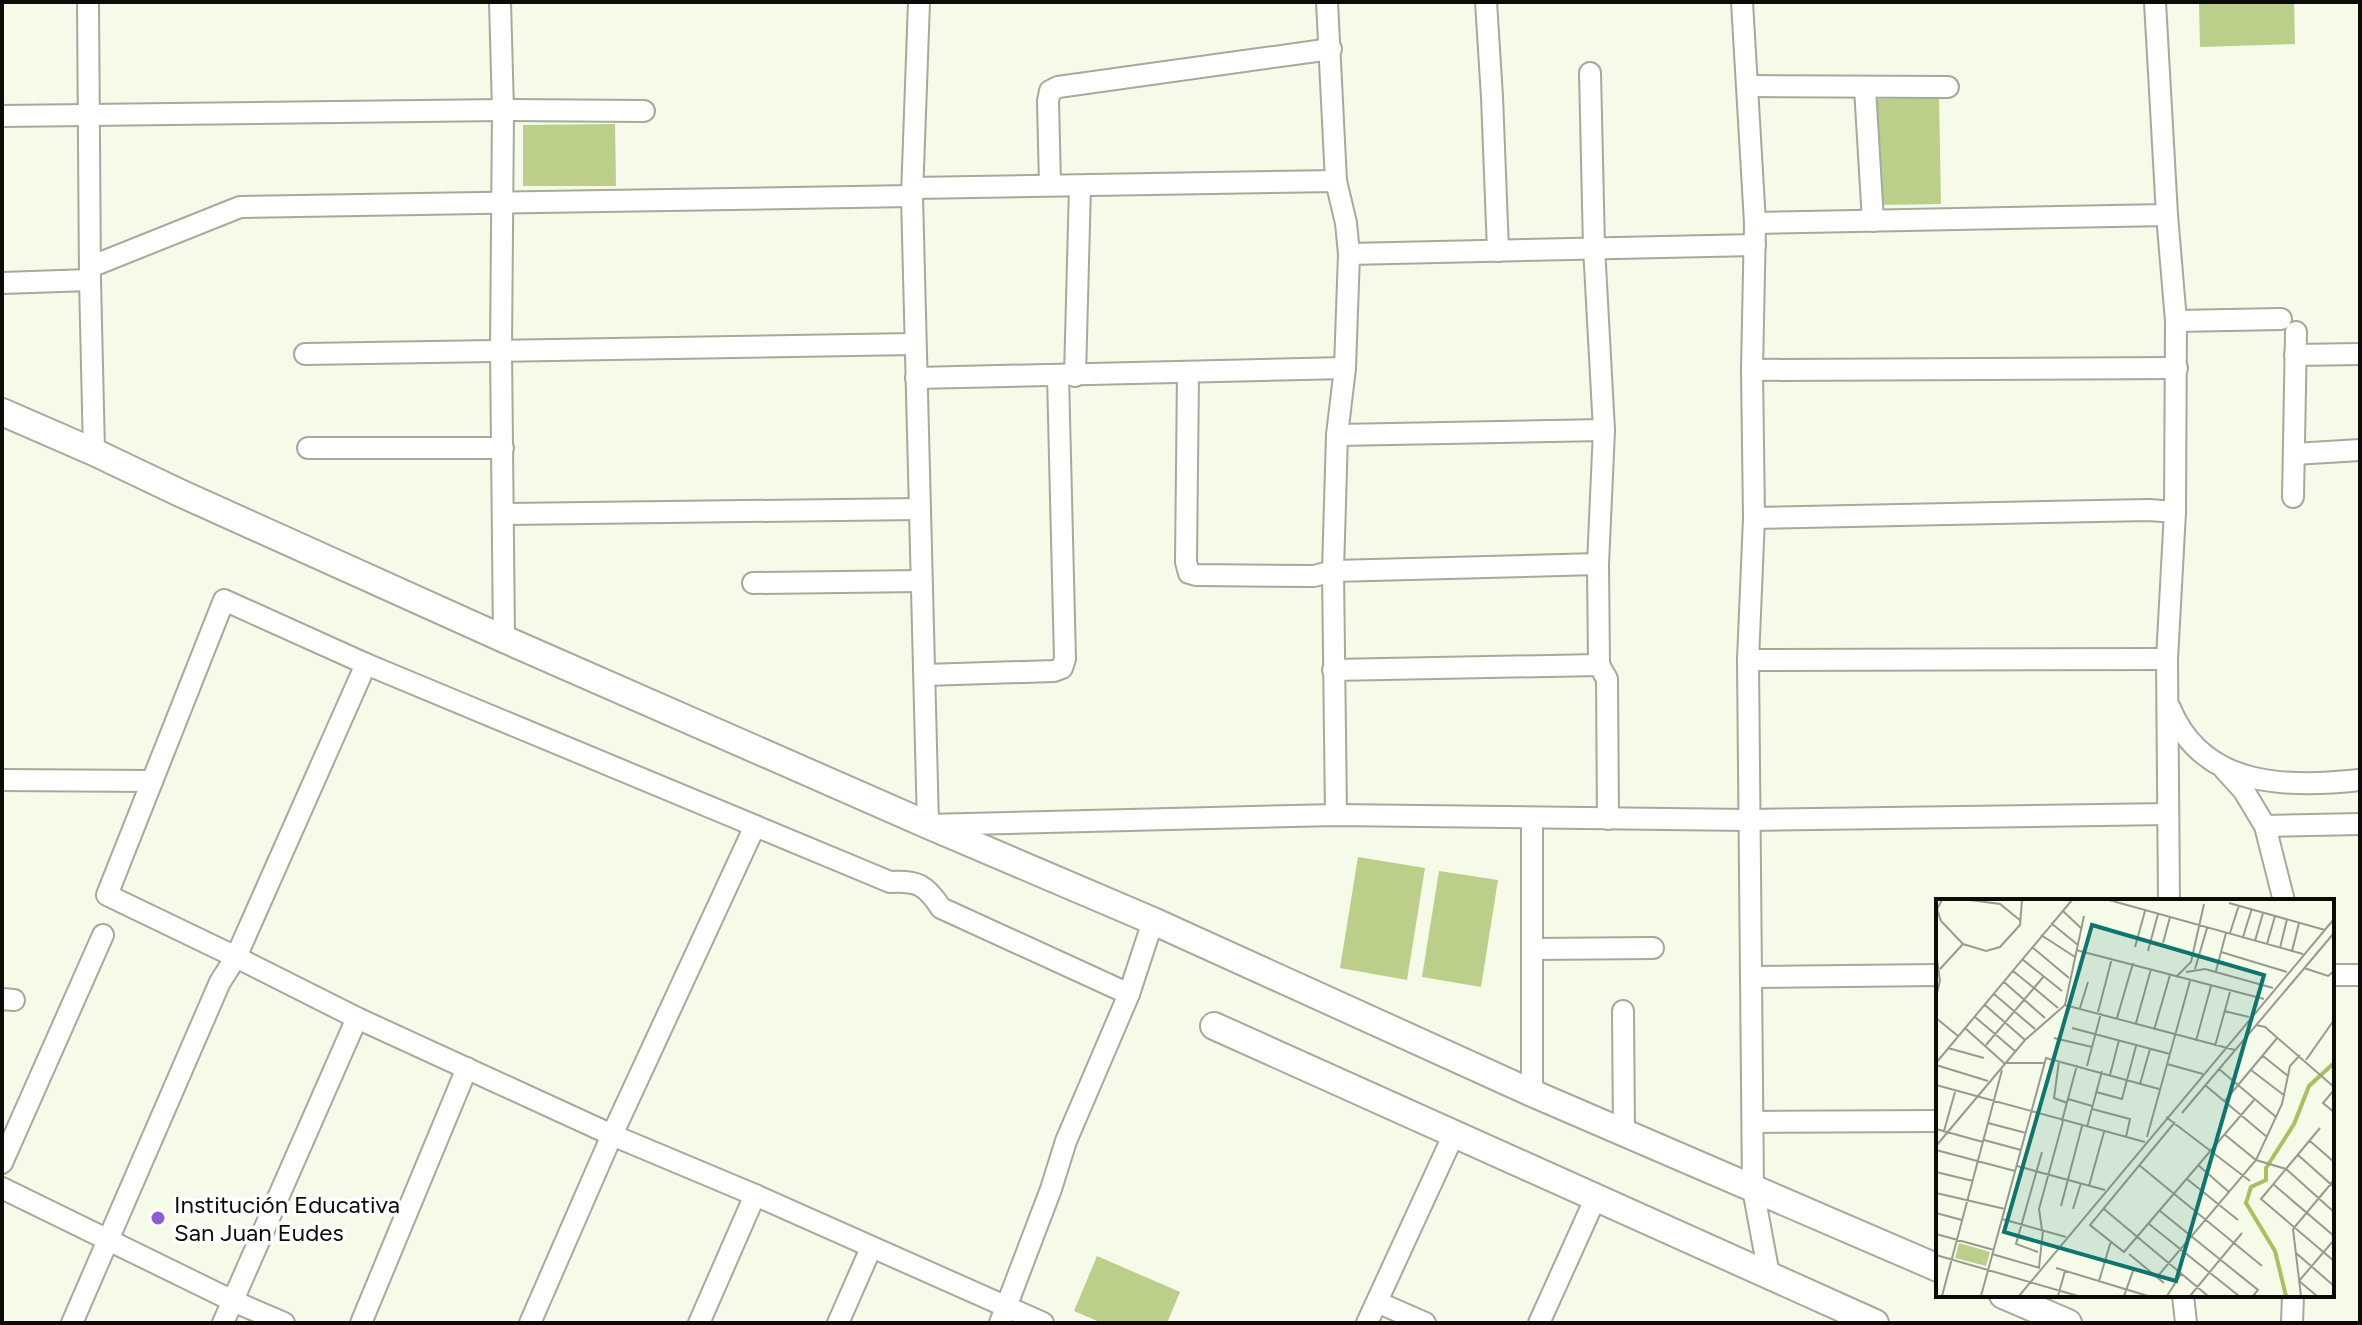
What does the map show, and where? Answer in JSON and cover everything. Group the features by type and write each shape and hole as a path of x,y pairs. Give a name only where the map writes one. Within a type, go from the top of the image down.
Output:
{"street":[{"path":"88,2 94,452"},
{"path":"500,2 504,639"},
{"path":"919,2 912,192 928,825"},
{"path":"1327,2 1336,181 1346,223 1349,254 1345,368 1337,435 1333,571 1336,815"},
{"path":"1486,2 1498,251"},
{"path":"1742,2 1755,223 1752,370 1754,518 1748,660 1753,1189 1769,1275"},
{"path":"2155,2 2177,368 2175,512 2167,659 2169,899"},
{"path":"1050,185 1048,101 1050,91 1058,87 1331,49"},
{"path":"1590,73 1594,247 1604,430 1598,564 1599,665 1607,679 1608,819"},
{"path":"1747,86 1948,87"},
{"path":"1865,88 1873,221"},
{"path":"2,116 644,111"},
{"path":"2,283 90,274 240,207 912,192 1050,185 1336,181"},
{"path":"925,675 1054,671 1062,668 1065,659 1066,376 1080,186"},
{"path":"1755,223 2167,215"},
{"path":"1349,254 1755,245"},
{"path":"2176,321 2288,326 2295,355 2293,497"},
{"path":"305,354 915,344"},
{"path":"2295,355 2360,354"},
{"path":"916,378 1345,368"},
{"path":"1752,370 2177,368"},
{"path":"1188,373 1186,562 1189,573 1314,576 1333,571 1598,564"},
{"path":"2,412 504,639 1153,921 1532,1093 1936,1267"},
{"path":"1337,435 1604,430"},
{"path":"308,448 503,448"},
{"path":"2294,454 2360,450"},
{"path":"503,514 918,509"},
{"path":"1754,518 2175,512"},
{"path":"753,583 921,581"},
{"path":"1043,1323 1004,1315 871,1248 612,1135 357,1018 107,895 224,600 366,664 890,882 920,884 932,894 941,908 1129,994"},
{"path":"1748,660 2167,659"},
{"path":"72,1323 220,982 236,957 366,664"},
{"path":"1333,670 1599,665"},
{"path":"2167,701 2177,725 2244,791 2265,826 2283,899"},
{"path":"2223,768 2253,778 2302,785 2360,780"},
{"path":"2,780 152,781"},
{"path":"928,825 1336,815 1749,820 2168,814"},
{"path":"1532,819 1532,1093"},
{"path":"2265,826 2360,824"},
{"path":"530,1323 612,1135 755,826"},
{"path":"1004,1315 1066,1141 1129,994 1153,921"},
{"path":"2,1163 103,935"},
{"path":"1533,949 1653,948"},
{"path":"1751,977 1936,975"},
{"path":"2334,975 2360,975"},
{"path":"1623,1011 1624,1131"},
{"path":"223,1323 357,1018"},
{"path":"1214,1026 1875,1323"},
{"path":"361,1323 467,1068"},
{"path":"1754,1122 1936,1121"},
{"path":"1367,1323 1454,1134"},
{"path":"2,1188 284,1323"},
{"path":"699,1323 755,1195"},
{"path":"1539,1323 1596,1197"},
{"path":"838,1323 871,1248"},
{"path":"2183,1297 2186,1323"},
{"path":"2292,1323 2293,1297"},
{"path":"2031,1301 2068,1323"},
{"path":"1377,1302 1425,1323"}],"green space":[{"path":"2199,2 2294,2 2295,44 2200,47"},
{"path":"1939,97 1941,204 1880,205 1877,99"},
{"path":"615,124 616,186 523,186 523,125"},
{"path":"1358,857 1425,868 1407,980 1340,968"},
{"path":"1439,871 1498,880 1481,987 1422,977"},
{"path":"1097,1256 1180,1292 1167,1323 1102,1323 1074,1311"}],"place":[{"name":"Institución Educativa San Juan Eudes","path":"158,1218"}]}
